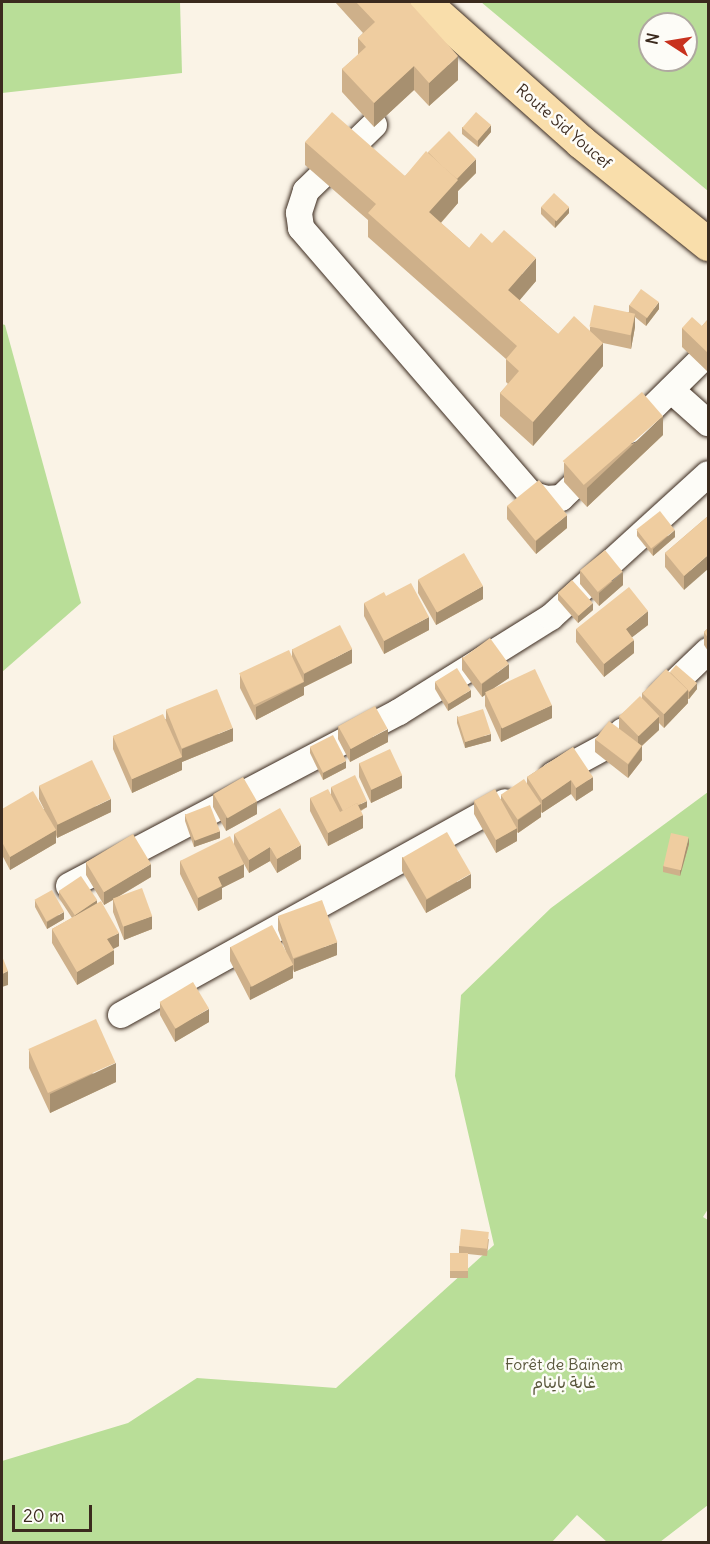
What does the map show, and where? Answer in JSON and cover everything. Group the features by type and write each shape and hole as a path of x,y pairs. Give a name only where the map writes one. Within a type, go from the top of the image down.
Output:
{"main road":[{"name":"Route Sid Youcef","path":"426,2 581,142 708,244"}],"street":[{"path":"374,125 306,190 299,213 300,228 531,494 546,499 561,498 708,353"},
{"path":"671,390 708,423"},
{"path":"69,886 399,712 551,617 708,474"},
{"path":"121,1015 610,744 708,651"}],"green space":[{"path":"2,2 180,2 182,73 2,93"},
{"path":"481,2 708,2 708,191"},
{"path":"2,324 5,325 81,603 2,672"},
{"name":"Forêt de Baïnem غابة باينام","path":"708,792 708,1209 703,1217 708,1220 708,1505 660,1542 607,1542 577,1515 552,1542 2,1542 2,1461 128,1423 197,1378 336,1388 494,1245 455,1076 461,995 551,908"}],"building":[{"path":"356,2 409,2 458,56 429,83 414,66 374,103 342,69 366,47 358,38 375,22"},
{"path":"332,112 405,176 426,151 458,180 429,212 469,248 481,233 492,243 504,230 536,258 508,290 558,334 574,316 603,343 533,422 500,393 519,371 506,359 517,346 368,213 376,204 305,142"},
{"path":"476,112 491,125 477,141 462,128"},
{"path":"449,131 476,159 457,179 428,152"},
{"path":"554,193 569,207 556,221 541,207"},
{"path":"641,289 659,302 647,318 629,305"},
{"path":"594,305 635,314 631,335 589,327"},
{"path":"692,317 702,326 708,319 708,353 682,328"},
{"path":"642,392 663,416 584,485 563,461"},
{"path":"539,480 567,515 535,541 507,506"},
{"path":"660,511 675,530 651,548 636,529"},
{"path":"708,516 708,555 684,576 665,553"},
{"path":"605,550 623,572 598,592 580,570"},
{"path":"464,553 483,586 437,612 418,580"},
{"path":"572,580 593,603 579,616 558,593"},
{"path":"411,583 429,617 384,641 364,603 384,592 386,596"},
{"path":"629,587 648,611 626,629 634,640 604,664 576,629"},
{"path":"340,625 352,649 304,674 292,650"},
{"path":"490,638 509,664 481,684 462,658"},
{"path":"289,650 304,682 254,705 239,673"},
{"path":"676,665 697,683 689,692 670,672"},
{"path":"457,668 471,690 449,704 435,682"},
{"path":"535,669 552,705 502,728 485,692"},
{"path":"666,669 688,690 664,714 642,693"},
{"path":"217,689 233,728 182,749 166,710"},
{"path":"640,696 659,716 639,736 619,716"},
{"path":"375,706 388,729 351,749 338,726"},
{"path":"483,709 491,734 465,742 457,717"},
{"path":"163,714 182,757 132,779 113,736"},
{"path":"609,721 642,746 628,764 595,739"},
{"path":"333,735 346,761 323,773 310,747"},
{"path":"573,747 593,777 576,788 571,780 542,800 527,777"},
{"path":"390,749 402,775 371,790 359,763"},
{"path":"92,760 111,799 58,825 39,786"},
{"path":"355,775 367,801 358,805 357,803 343,811 331,787"},
{"path":"243,777 257,801 228,818 214,794"},
{"path":"524,779 541,804 518,820 501,795"},
{"path":"328,789 340,812 357,803 363,815 328,833 310,798"},
{"path":"495,789 517,828 496,840 474,801"},
{"path":"33,791 56,830 10,857 2,842 2,809"},
{"path":"210,805 220,831 195,841 185,815"},
{"path":"280,808 301,845 277,859 270,847 249,860 234,834"},
{"path":"447,832 471,874 427,899 403,858"},
{"path":"671,833 689,837 681,870 663,866"},
{"path":"133,834 151,864 104,892 86,862"},
{"path":"230,836 244,864 218,877 222,886 198,898 180,861"},
{"path":"81,876 97,900 75,915 59,891"},
{"path":"142,888 152,916 123,927 113,899"},
{"path":"52,890 64,912 47,922 35,900"},
{"path":"322,900 337,942 293,958 278,916"},
{"path":"101,901 119,933 107,939 114,950 77,972 52,929"},
{"path":"272,925 293,965 252,987 231,947"},
{"path":"2,956 8,971 2,974"},
{"path":"193,982 209,1009 176,1029 160,1002"},
{"path":"96,1019 116,1063 48,1093 28,1049"},
{"path":"461,1229 489,1232 487,1249 459,1246"},
{"path":"450,1253 468,1253 468,1271 450,1271"}]}
